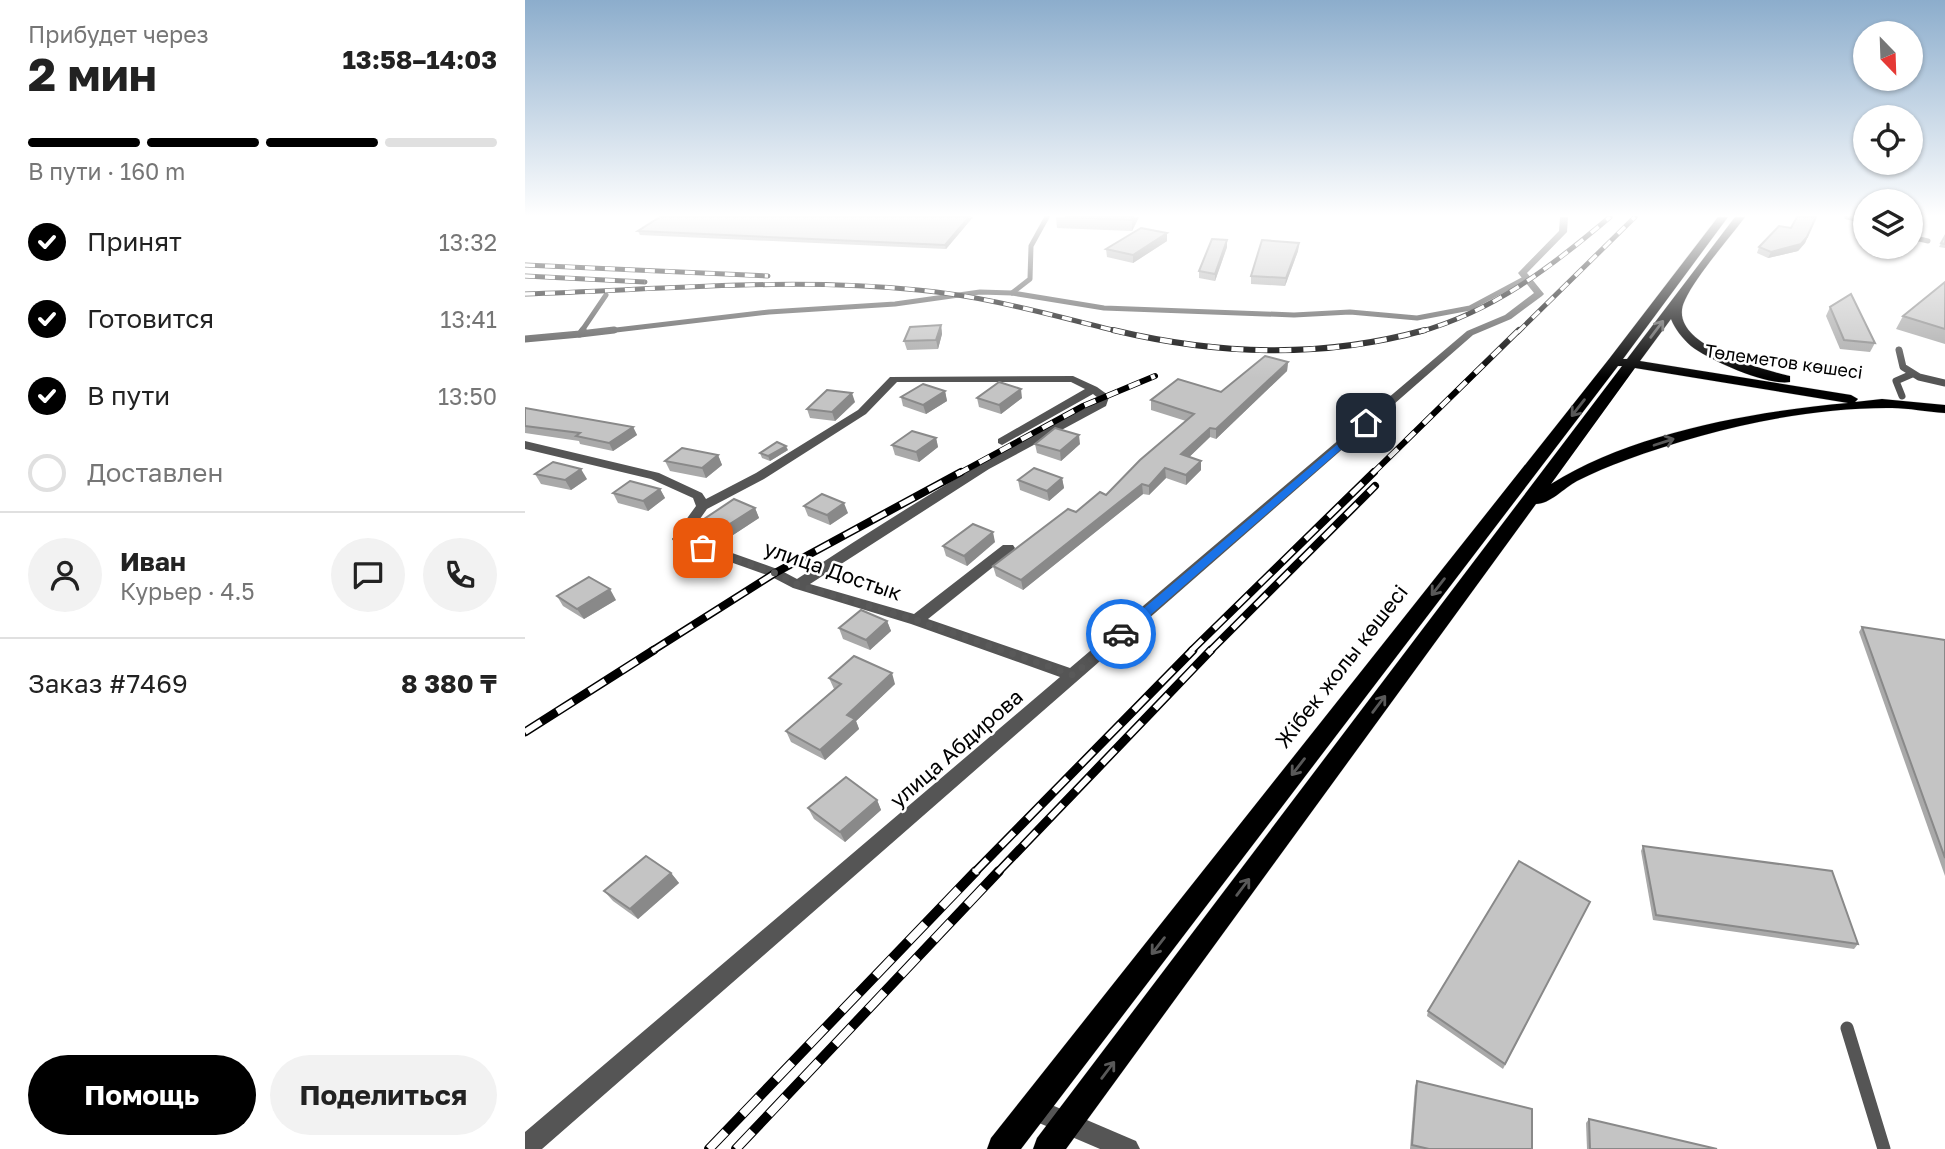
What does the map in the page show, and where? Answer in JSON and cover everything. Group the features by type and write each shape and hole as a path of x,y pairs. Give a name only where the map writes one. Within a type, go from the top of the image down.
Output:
{"main road":[{"name":"Жібек жолы көшесі","path":"1002,1149 1624,360 1686,271"},
{"path":"1048,1149 1517,517 1624,360 1678,300 1700,271"},
{"path":"1678,300 1677,320 1685,334 1705,349 1753,371 1805,384"},
{"path":"1624,360 1897,400"},
{"name":"Төлеметов көшесі","path":"1624,360 1805,384 1945,409"},
{"path":"1517,517 1557,485 1612,460 1675,438 1721,424 1775,414 1897,400"},
{"name":"Төлеметов көшесі","path":"1897,400 1945,401"}],"street":[{"path":"1524,271 1522,273 1526,278"},
{"name":"улица Абдирова","path":"525,1148 1470,333 1508,317 1539,294 1526,278"},
{"path":"525,445 655,476 698,496 702,506 760,476 862,412 894,379 1073,379 1104,397 1102,404 937,494 798,585"},
{"path":"1002,441 1093,389"},
{"name":"улица Достык","path":"702,506 679,539 775,573 798,585 916,620 1073,675"},
{"path":"916,620 1008,548"},
{"path":"1033,1109 1128,1149"}],"lane":[{"path":"1012,293 1030,279 1029,271"},
{"path":"525,339 769,312 895,304 980,292 1012,293 1104,308 1294,315 1349,312 1417,318 1470,308 1526,278"},
{"path":"580,334 606,295"},
{"path":"1899,350 1903,367 1912,374 1931,382 1945,383"},
{"path":"1897,400 1896,381 1912,374"},
{"path":"1847,1028 1884,1149"}],"building":[{"path":"1199,271 1216,271 1215,274"},
{"path":"1253,271 1289,271 1286,278 1251,276"},
{"path":"1945,282 1945,329 1903,316"},
{"path":"1851,294 1875,343 1844,340 1830,307"},
{"path":"941,325 936,340 904,341 910,327"},
{"path":"1265,356 1288,362 1216,429 1210,428 1181,454 1201,461 1186,475 1165,468 1149,486 1142,484 1021,580 993,566 1068,509 1076,512 1100,492 1106,495 1140,460 1194,414 1151,400 1178,379 1221,392"},
{"path":"999,382 1021,389 999,405 977,398"},
{"path":"923,384 945,391 923,405 901,397"},
{"path":"827,390 852,393 832,412 807,409"},
{"path":"525,408 633,427 609,443 576,436 580,433 525,426"},
{"path":"1055,428 1079,435 1060,451 1035,444"},
{"path":"912,431 936,438 916,452 892,445"},
{"path":"777,442 786,446 768,456 760,453"},
{"path":"682,448 718,455 702,468 665,461"},
{"path":"553,462 581,469 565,480 535,474"},
{"path":"1034,468 1062,478 1047,491 1018,480"},
{"path":"630,481 660,489 643,501 613,493"},
{"path":"822,494 844,503 827,515 804,506"},
{"path":"734,499 755,508 725,527 704,519"},
{"path":"973,524 993,532 964,556 943,546"},
{"path":"589,577 610,589 577,609 557,596"},
{"path":"861,610 887,621 866,640 839,628"},
{"path":"1862,627 1945,640 1945,858"},
{"path":"854,656 892,673 847,715 855,719 820,750 786,731 841,684 829,678"},
{"path":"846,777 877,800 840,832 808,808"},
{"path":"1643,846 1832,871 1858,944 1656,915"},
{"path":"646,856 671,873 630,909 604,891"},
{"path":"1519,861 1590,902 1505,1064 1428,1011"},
{"path":"1417,1081 1532,1109 1532,1149 1429,1149 1412,1145"},
{"path":"1589,1119 1717,1149 1590,1149"}],"railway":[{"path":"649,271 768,276"},
{"path":"1425,330 1497,300 1542,271"},
{"path":"1518,332 1580,271"},
{"path":"525,276 645,282"},
{"path":"525,294 771,284 869,286 969,297 1121,332"},
{"path":"1113,330 1191,345 1269,350 1347,346 1425,330"},
{"path":"1419,332 1425,330"},
{"path":"1372,474 1519,330"},
{"path":"958,474 1083,406 1155,376"},
{"path":"652,651 775,573 961,472"},
{"path":"1191,651 1374,472"},
{"path":"1211,650 1375,486"},
{"path":"525,732 654,650"},
{"path":"974,873 1193,650"},
{"path":"997,873 1211,650"},
{"path":"709,1149 976,871"},
{"path":"736,1149 999,871"}],"way so far":[{"path":"703,548 775,573 798,585 916,620 1073,675 1121,634"}],"route":[{"path":"1121,634 1366,423"}]}
